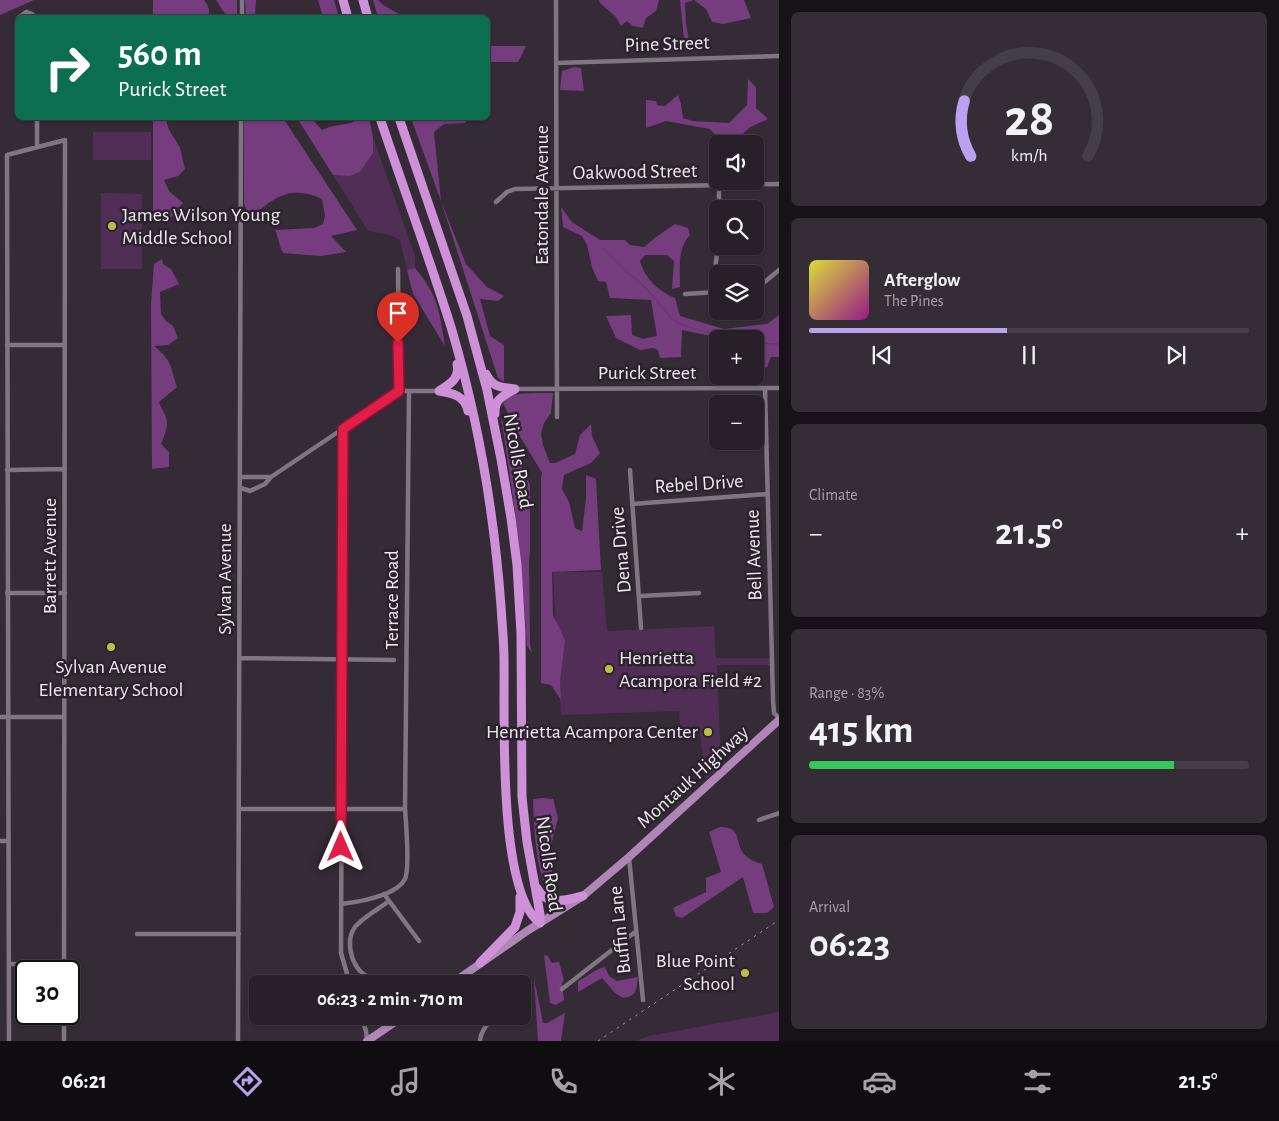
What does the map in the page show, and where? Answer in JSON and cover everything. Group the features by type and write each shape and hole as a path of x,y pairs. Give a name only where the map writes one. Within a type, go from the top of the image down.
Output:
{"highway":[{"path":"343,0 347,15"},
{"path":"364,0 368,15"},
{"name":"Nicolls Road","path":"381,120 454,339 468,390 489,498 498,559 504,657 505,796 509,832 518,882 526,907 534,919 540,923"},
{"name":"Nicolls Road","path":"400,120 467,316 481,363 511,518 517,565 521,634 522,797 540,923"},
{"path":"439,391 450,384 457,376 458,367 453,350 454,339"},
{"path":"481,363 490,382 497,386 515,390"},
{"path":"496,437 494,410 496,402 515,390"},
{"path":"439,391 452,393 460,397 467,404 471,423 475,426"},
{"path":"480,963 515,926 521,904 518,882"},
{"path":"535,882 540,892 550,901 563,901 583,896"}],"main road":[{"name":"Montauk Highway","path":"583,896 779,719"},
{"path":"463,975 527,931 583,896"},
{"path":"367,1041 391,1025"}],"street":[{"path":"242,0 242,15"},
{"name":"Eatondale Avenue","path":"556,0 558,188 557,417"},
{"name":"Pine Street","path":"556,63 779,56"},
{"path":"9,1041 6,155 37,147 37,120"},
{"name":"Sylvan Avenue","path":"238,1041 241,120"},
{"name":"Barrett Avenue","path":"37,147 65,140 64,960"},
{"name":"Oakwood Street","path":"764,184 779,184"},
{"name":"Oakwood Street","path":"496,202 507,192 516,189 709,186"},
{"path":"398,269 399,391"},
{"path":"764,282 779,270"},
{"path":"685,294 709,292"},
{"path":"7,345 65,345"},
{"name":"Bell Avenue","path":"765,388 774,713 779,719"},
{"name":"Purick Street","path":"515,390 779,388"},
{"path":"241,488 250,491 265,484 271,477 399,391 439,391"},
{"name":"Terrace Road","path":"384,894 396,889 405,879 407,863 405,809 409,392"},
{"path":"343,429 341,953 347,975"},
{"path":"7,470 65,470"},
{"name":"Dena Drive","path":"630,470 641,628"},
{"path":"241,477 271,477"},
{"name":"Rebel Drive","path":"632,504 768,494"},
{"path":"7,593 65,593"},
{"path":"640,596 699,593"},
{"path":"240,658 394,660"},
{"path":"0,717 64,717"},
{"path":"239,809 405,809"},
{"path":"759,820 779,814"},
{"path":"0,840 8,840"},
{"name":"Buffin Lane","path":"628,857 643,1000"},
{"path":"341,904 362,901 384,894 419,941"},
{"path":"366,975 355,965 350,944 352,933 356,926 389,901"},
{"path":"562,990 635,932"},
{"path":"137,934 239,934"},
{"path":"9,964 15,964"},
{"path":"64,1025 64,1041"},
{"path":"364,1025 367,1041"},
{"path":"480,1041 483,1030 488,1025"}],"shaded area":[{"path":"0,0 34,0 0,15"},
{"path":"153,0 204,0 209,8 209,15 153,15"},
{"path":"216,0 237,0 237,15 226,15"},
{"path":"245,0 256,0 255,15 246,15"},
{"path":"318,0 334,0 338,15 322,15"},
{"path":"373,0 378,0 399,15 377,15"},
{"path":"599,0 659,0 656,11 646,18 643,28 633,26 627,21 621,26 616,17"},
{"path":"680,0 694,0 685,3 686,24 691,51 685,49"},
{"path":"694,0 744,0 751,18 723,24 712,22 706,9"},
{"path":"490,46 526,46 518,62 490,62"},
{"path":"574,67 581,68 584,91 560,90 562,71"},
{"path":"748,79 756,87 756,108 768,119 754,125 743,135 716,135 710,129 666,121 646,128 646,100 656,101 657,105 665,106 678,95 683,118 693,121 729,123 747,105"},
{"path":"153,120 166,120 170,131 180,148 185,169 178,176 164,180 169,191 183,203 170,219 155,217 153,212"},
{"path":"244,120 284,120 357,230 331,236 346,252 321,256 283,253 275,230 314,228 323,224 325,216 322,199 303,193 290,193 278,197 259,210 248,214 244,204"},
{"path":"298,120 313,120 322,130 357,120 369,120 373,137 373,153 360,172 350,176 333,175"},
{"path":"412,120 466,120 465,123 444,124 434,132 441,201"},
{"path":"93,132 151,132 151,160 93,160"},
{"path":"373,137 415,256 415,268 407,270 400,240 390,235 368,231 333,175 350,176 360,172"},
{"path":"101,193 142,194 142,269 101,269"},
{"path":"441,201 466,264 487,287 504,296 498,301 480,299 490,336 504,345 504,382 498,378"},
{"path":"561,207 572,222 600,240 625,240 630,245 644,247 675,224 688,228 690,235 683,246 680,259 680,287 672,289 674,261 667,255 645,255 640,261 649,279 663,292 675,298 680,316 724,329 767,324 779,315 779,357 771,357 767,367 764,368 764,330 709,330 709,336 682,330 681,357 660,358 658,350 653,348 640,350 616,338 606,316 631,315 632,335 643,339 657,336 651,300 610,298 606,282 598,281 592,267 587,245 582,236 563,227"},
{"path":"162,259 163,264 171,269 179,284 160,292 161,314 173,326 178,338 168,345 154,346 167,360 177,387 159,402 167,420 166,431 161,444 169,452 169,467 152,469 151,304 154,264"},
{"path":"415,268 429,287 437,304 445,346 413,294 407,270"},
{"path":"553,393 551,413 544,423 541,434 550,463 555,463 575,454 580,435 591,424 592,436 600,453 591,463 564,475 562,489 569,502 575,528 582,531 586,499 586,475 596,479 601,570 552,572 553,615 565,640 560,682 561,700 551,685 541,683 542,473 515,428 503,403 513,395"},
{"path":"501,418 530,485 529,561 530,644 532,653 527,646 517,531"},
{"path":"553,572 602,572 607,631 714,626 716,658 771,658 771,665 717,665 721,765 706,779 699,727 680,728 679,711 561,715"},
{"path":"533,799 553,799 558,818 550,849 554,890 547,890 540,869 536,846"},
{"path":"720,827 735,832 744,854 762,864 774,907 767,913 753,913 743,877 682,918 676,916 673,908 706,892 706,878 721,872 709,832"},
{"path":"544,955 548,956 552,963 559,962 564,980 562,983 564,1000 556,1005 550,1003"},
{"path":"605,967 609,976 617,981 638,977 634,994 623,998 615,993 602,978 578,992 578,981"},
{"path":"534,978 543,1023 547,1023 565,1013 561,1041 538,1041"},
{"path":"779,1012 779,1041 636,1041 649,1036"}],"waterway":[{"path":"603,248 648,290 672,319 685,326 709,333"},
{"path":"764,343 779,344"}],"railway":[{"path":"598,1041 779,920"}],"place":[{"name":"James Wilson Young Middle School","path":"112,226"},
{"name":"Sylvan Avenue Elementary School","path":"111,647"},
{"name":"Henrietta Acampora Field #2","path":"609,669"},
{"name":"Henrietta Acampora Center","path":"708,732"},
{"name":"Blue Point School","path":"745,973"}],"route":[{"path":"341,847 343,429 399,391 398,343"}]}
